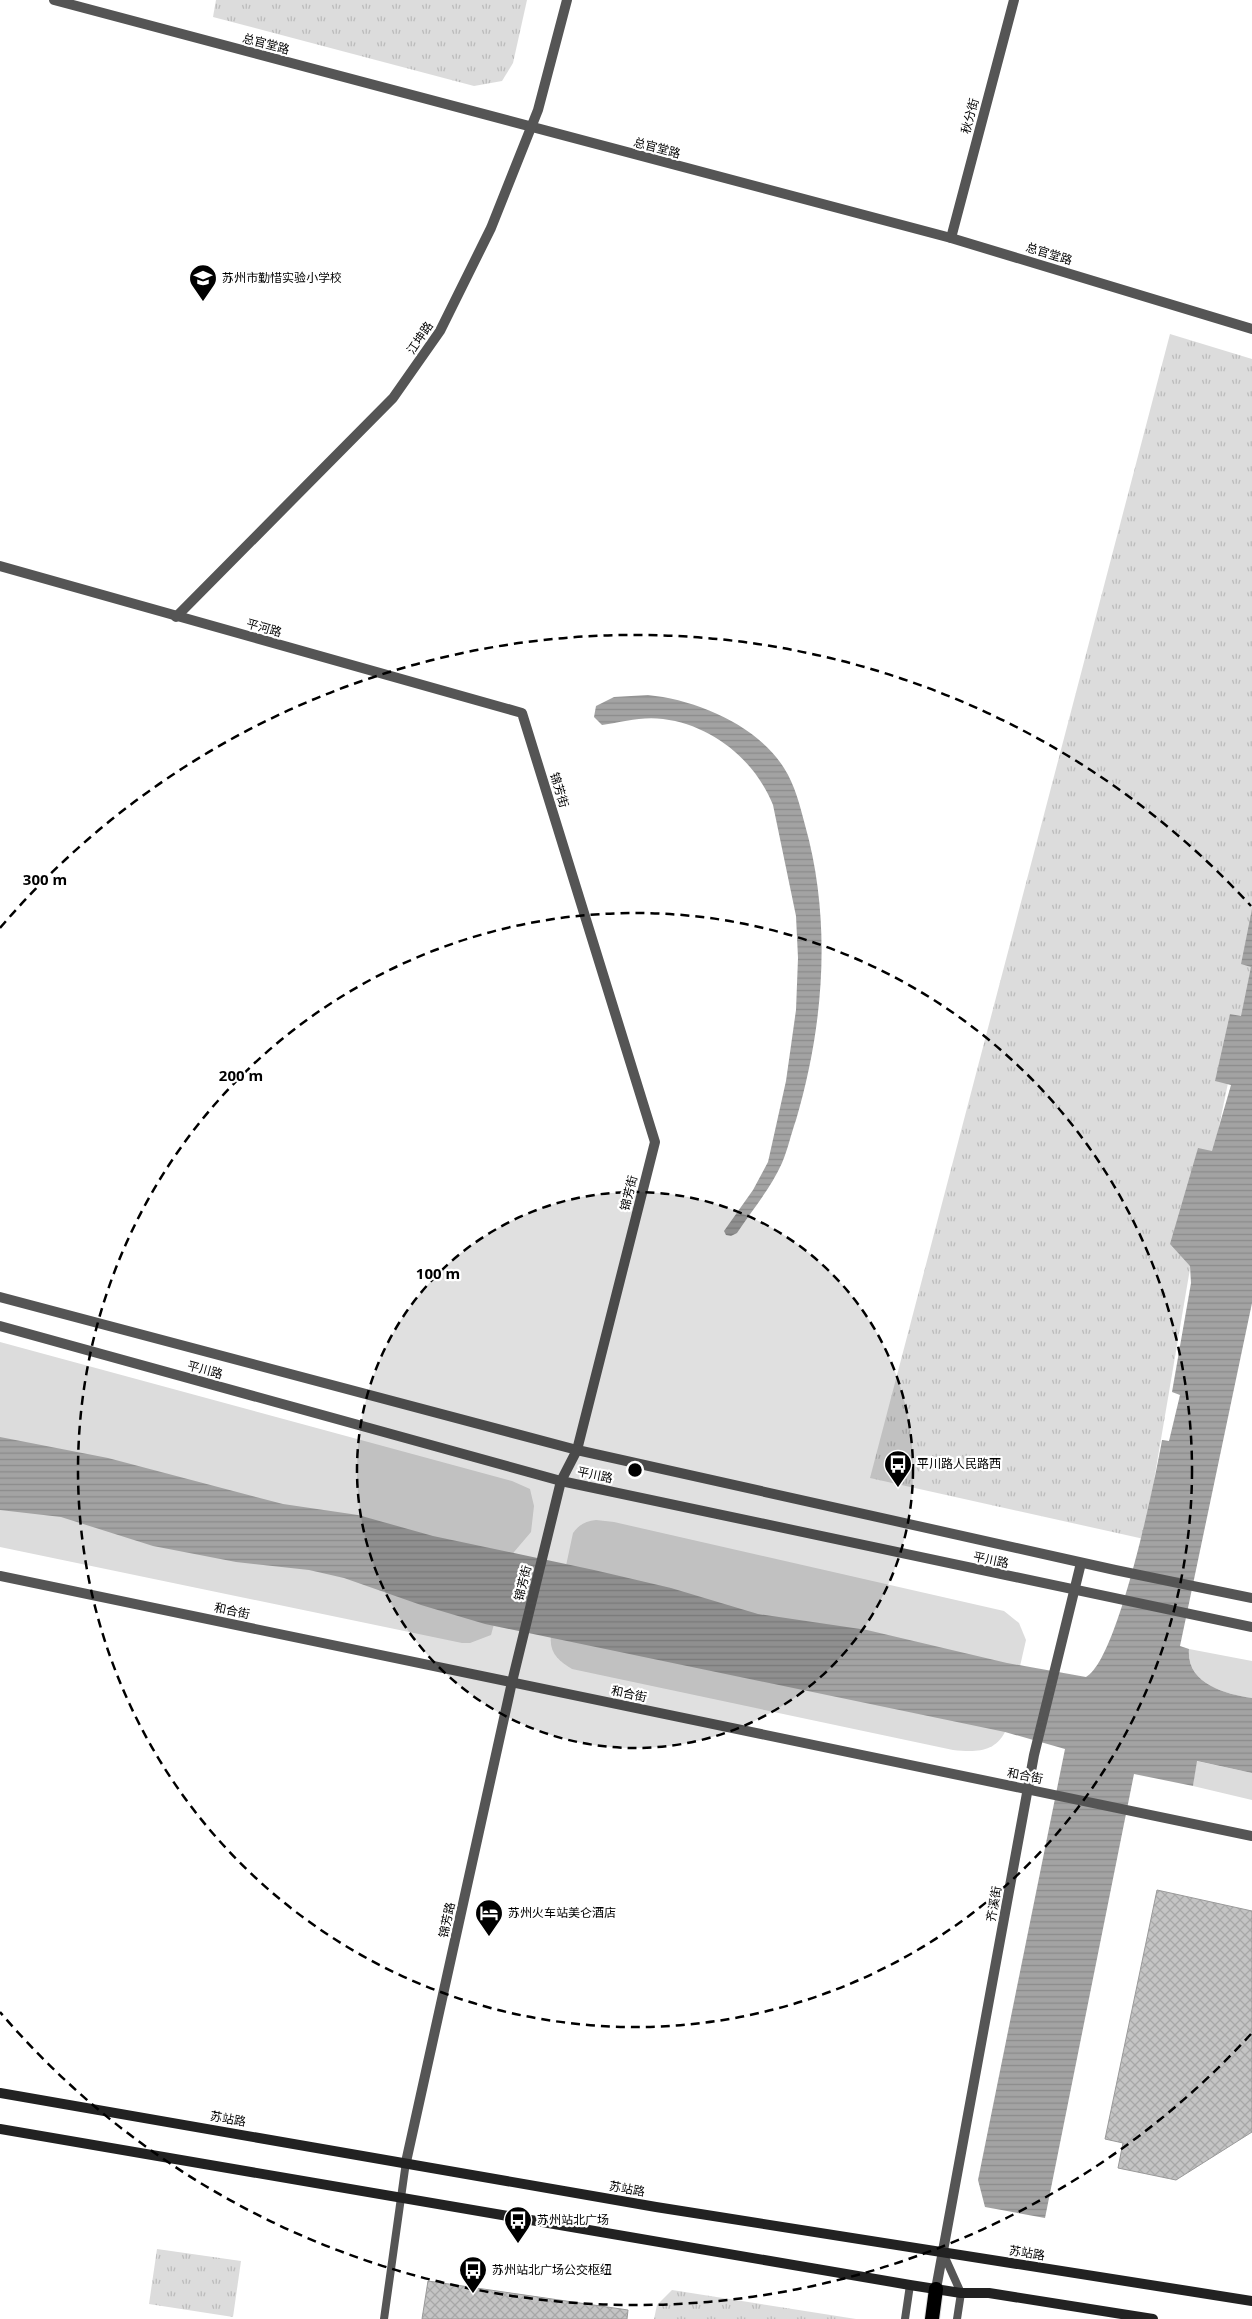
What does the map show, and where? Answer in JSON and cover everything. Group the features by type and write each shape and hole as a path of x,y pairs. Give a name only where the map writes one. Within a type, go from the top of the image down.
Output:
{"highway":[{"path":"932,2319 936,2289"}],"main road":[{"name":"苏站路","path":"0,2093 406,2162 656,2207 1252,2301"},
{"path":"0,2129 910,2285 961,2293 989,2293 1106,2315 1153,2319"}],"street":[{"name":"总官堂路","path":"54,0 951,238 1252,329"},
{"name":"江坤路","path":"176,617 393,398 440,331 491,228 538,110 567,0"},
{"name":"秋分街","path":"951,238 1014,0"},
{"name":"平河路","path":"0,566 522,713"},
{"name":"锦芳街","path":"512,1682 561,1481 577,1450 655,1142 522,713"},
{"name":"平川路","path":"0,1297 577,1450 1081,1563 1252,1598"},
{"name":"平川路","path":"0,1326 561,1481 1252,1627"},
{"name":"齐溪街","path":"936,2289 1034,1755 1081,1563"},
{"name":"和合街","path":"0,1576 1252,1836"},
{"name":"锦芳路","path":"406,2162 512,1682"}],"lane":[{"path":"384,2319 406,2162"},
{"path":"942,2252 961,2293 957,2319"},
{"path":"905,2319 910,2285"}],"green space":[{"path":"216,0 527,0 513,63 502,81 474,86 213,17"},
{"path":"1170,334 1252,359 1252,967 1192,1257 1144,1539 870,1478"},
{"path":"0,1342 512,1481 530,1489 534,1506 531,1532 514,1552 491,1635 470,1643 462,1643 0,1547"},
{"path":"596,1520 614,1522 1004,1611 1019,1623 1026,1640 1005,1732 995,1744 983,1750 953,1750 572,1669 563,1663 553,1652 551,1636 573,1533 583,1524"},
{"path":"1189,1649 1252,1661 1252,1698 1219,1690 1200,1678 1190,1661"},
{"path":"1196,1761 1252,1773 1252,1800 1193,1786"},
{"path":"157,2249 241,2261 233,2317 149,2304"},
{"path":"672,2290 856,2319 654,2319 657,2305"}],"shaded area":[{"path":"648,695 686,702 724,717 758,739 772,753 784,768 794,788 814,861 819,898 821,973 813,1047 806,1084 788,1147 778,1172 737,1233 731,1236 726,1235 724,1231 753,1190 768,1162 786,1081 796,1010 798,958 796,916 773,805 755,773 730,747 698,729 663,719 648,718 602,725 594,717 596,706 614,697"},
{"path":"1252,909 1252,1303 1180,1646 1189,1649 1190,1661 1194,1670 1209,1685 1219,1690 1252,1698 1252,1773 1197,1761 1193,1786 1134,1774 1045,2218 985,2207 978,2180 1065,1749 1005,1732 485,1624 421,1605 344,1578 309,1570 236,1562 153,1546 61,1517 0,1510 0,1437 108,1458 283,1504 358,1515 433,1536 594,1570 671,1588 758,1614 867,1630 1007,1663 1086,1677 1098,1664 1110,1639 1122,1605 1152,1492 1162,1440 1169,1441 1180,1395 1172,1392 1191,1283 1190,1266 1170,1244 1198,1148 1212,1151 1231,1085 1215,1081 1230,1014 1241,1016 1251,967 1241,964"}],"building":[{"path":"1157,1890 1252,1911 1252,2132 1176,2180 1118,2168 1123,2143 1105,2139"},
{"name":"苏州站北广场公交枢纽","path":"428,2281 628,2310 627,2319 422,2319"}],"place":[{"name":"苏州市勤惜实验小学校","path":"203,302"},
{"name":"平川路人民路西","path":"898,1488"},
{"name":"苏州火车站美仑酒店","path":"489,1937"},
{"name":"苏州站北广场","path":"518,2244"},
{"name":"苏州站北广场公交枢纽","path":"473,2294"}]}
